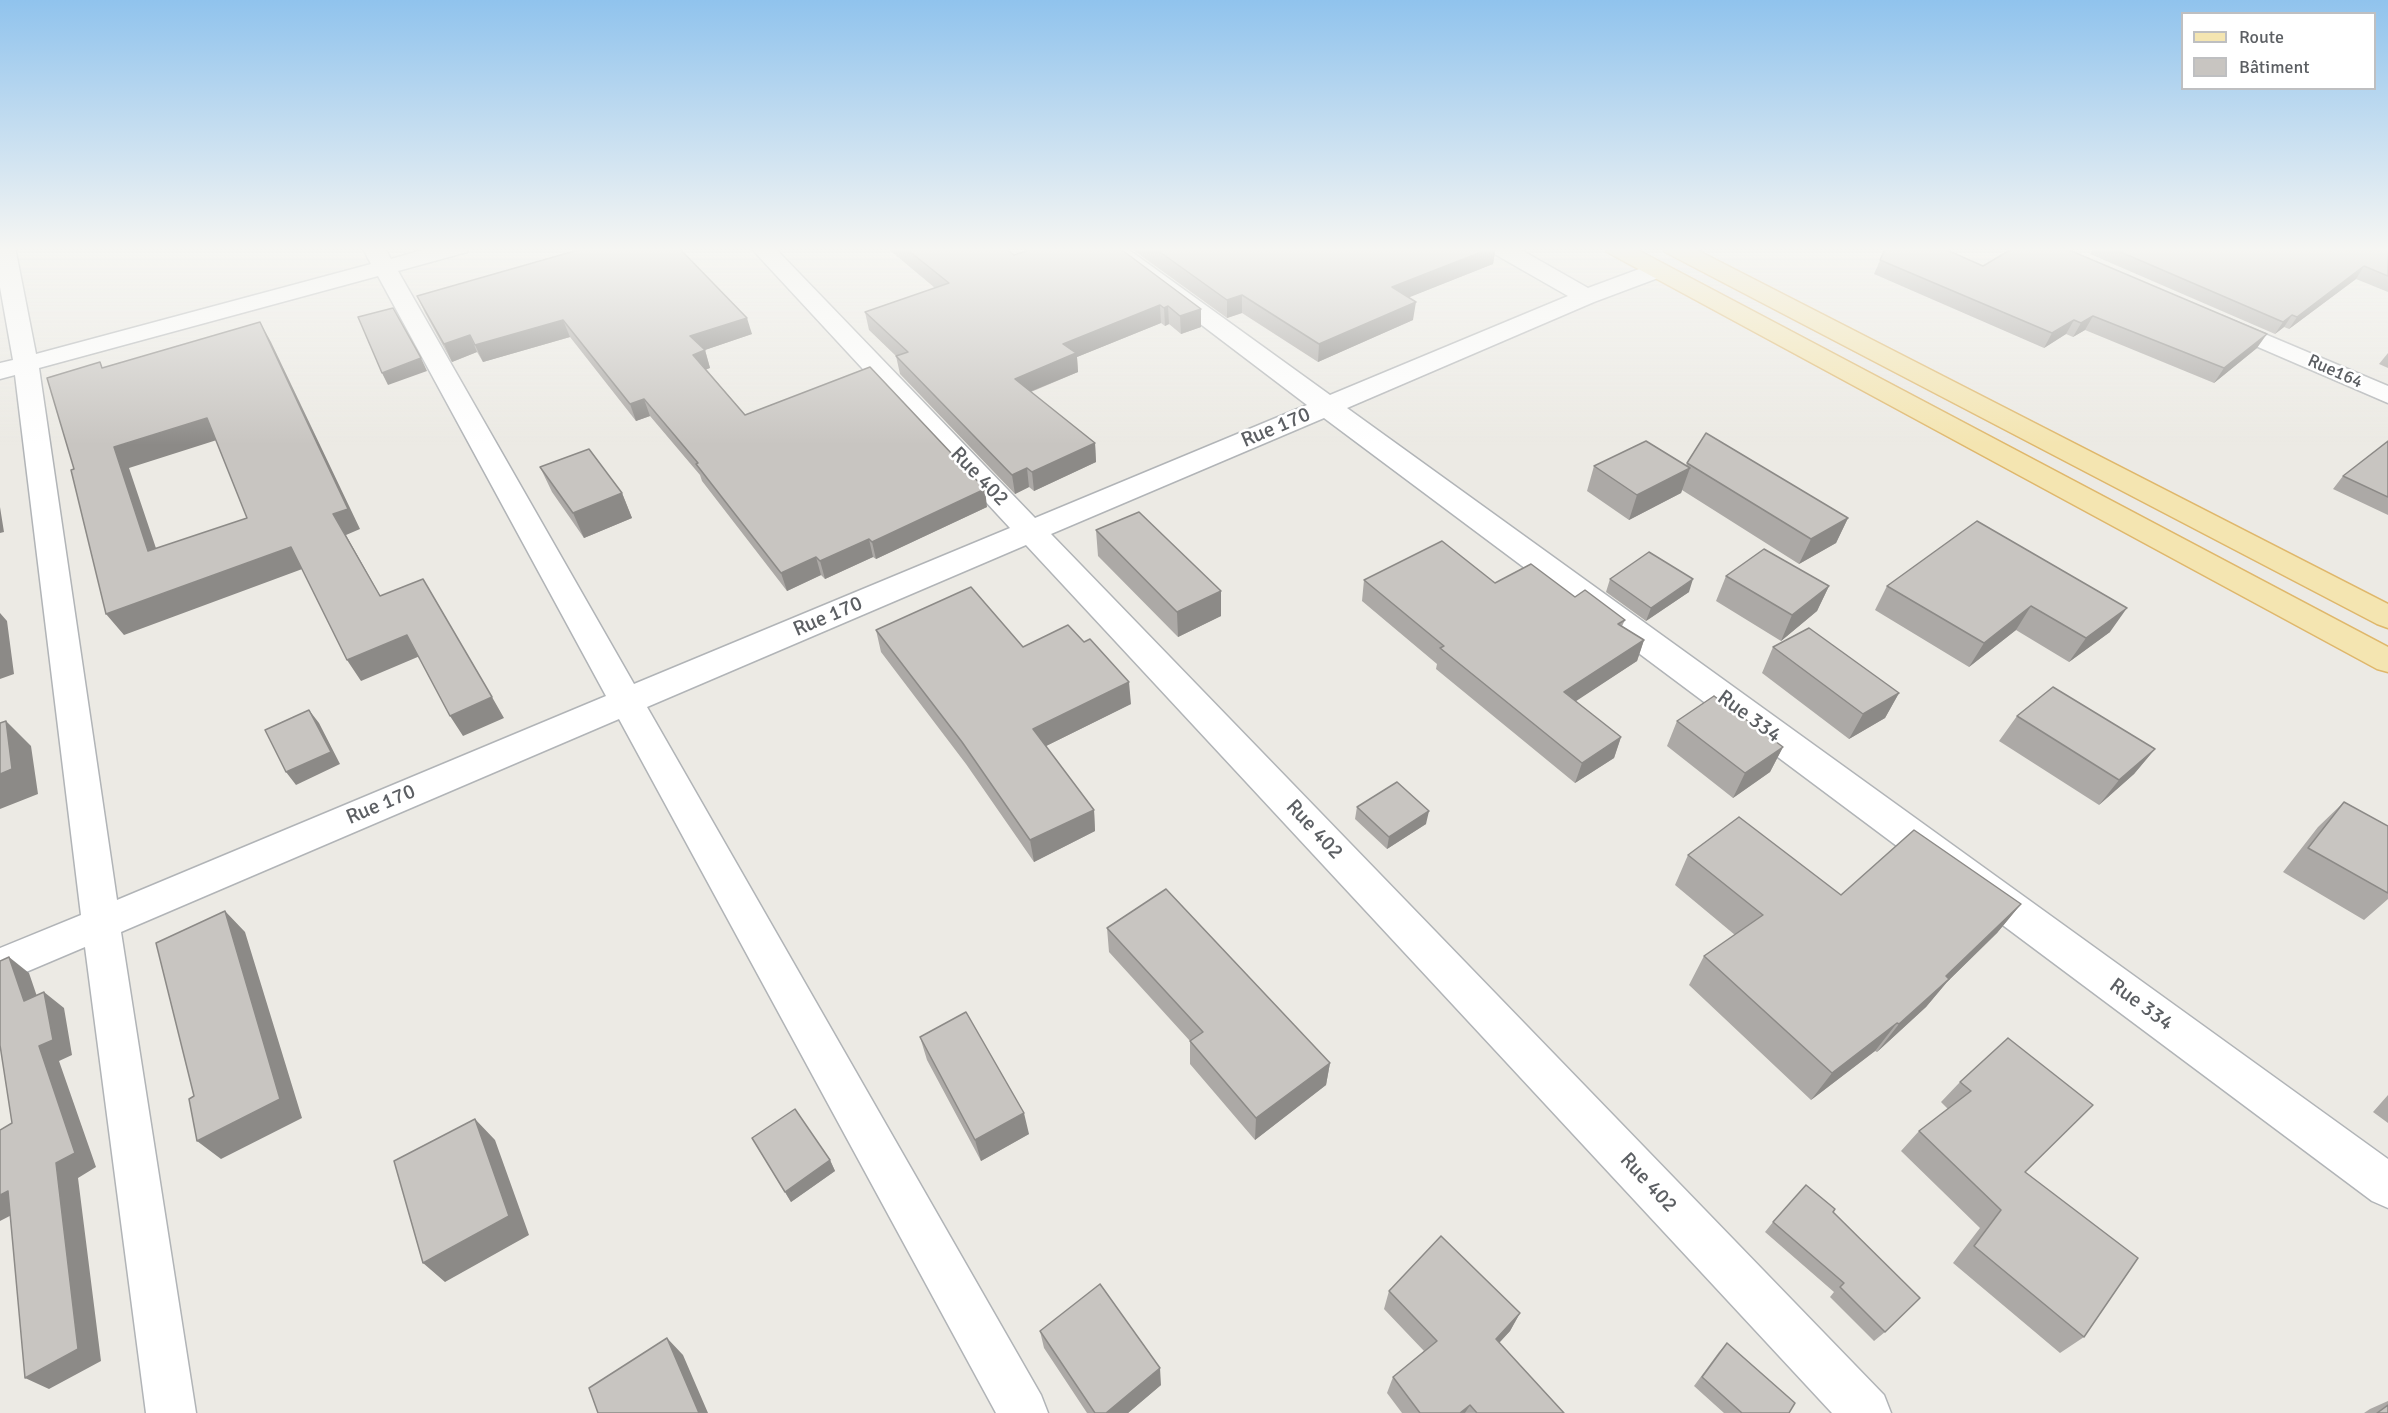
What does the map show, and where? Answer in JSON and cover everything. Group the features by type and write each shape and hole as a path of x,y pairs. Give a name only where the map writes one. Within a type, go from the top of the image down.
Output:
{"main road":[{"path":"1763,313 2388,661"},
{"path":"1775,313 2388,617"}],"street":[{"path":"9,313 13,368 101,923 171,1413"},
{"path":"13,368 194,313"},
{"path":"409,313 1023,1413"},
{"name":"Rue 402","path":"824,313 1866,1413"},
{"name":"Rue 334","path":"1199,313 2388,1186"},
{"name":"Rue 170","path":"0,966 1548,313"},
{"name":"Rue164","path":"2203,314 2388,395"}],"building":[{"path":"374,313 396,313 421,358 382,373 358,317"},
{"path":"427,313 742,313 747,318 690,336 705,350 693,355 745,415 870,367 985,489 872,542 869,539 820,561 816,557 781,573 696,464 698,463 644,399 630,404 563,320 475,345 470,335 444,344"},
{"path":"866,313 1140,313 1063,344 1076,353 1015,379 1095,443 1032,472 1027,468 1012,475 896,356 908,352"},
{"path":"1270,313 1391,313 1319,344"},
{"path":"2005,313 2217,313 2267,334 2224,368 2093,316 2081,323 2074,320 2052,333"},
{"path":"2262,313 2302,313 2297,317 2292,315 2283,322"},
{"path":"260,322 348,509 333,514 380,596 423,579 492,697 450,716 407,635 347,660 291,547 106,614 71,470 74,469 47,378 100,362 102,368","holes":["207,418 247,518 148,551 114,447"]},
{"path":"1706,433 1848,518 1811,539 1687,463"},
{"path":"1646,441 1690,468 1637,495 1594,466"},
{"path":"2388,441 2388,497 2343,476"},
{"path":"589,449 622,493 573,513 540,467"},
{"path":"1139,512 1221,591 1177,612 1096,530"},
{"path":"1977,521 2127,608 2086,638 2031,606 1984,643 1887,586"},
{"path":"1442,541 1495,583 1531,564 1575,597 1585,590 1625,620 1618,624 1644,640 1564,692 1621,737 1582,763 1440,648 1444,646 1364,580"},
{"path":"1764,549 1829,586 1792,615 1726,576"},
{"path":"1649,552 1693,579 1651,608 1610,579"},
{"path":"971,587 1023,647 1068,625 1084,642 1090,639 1129,682 1033,729 1094,810 1030,840 962,742 876,630"},
{"path":"1809,628 1899,693 1863,714 1773,647"},
{"path":"2053,687 2155,749 2119,780 2017,716"},
{"path":"1714,696 1783,747 1745,773 1677,721"},
{"path":"309,710 331,752 286,772 265,730"},
{"path":"6,721 12,769 0,774 0,723"},
{"path":"1397,782 1429,811 1389,837 1357,807"},
{"path":"2344,802 2388,826 2388,893 2308,848"},
{"path":"1739,817 1841,895 1914,830 2021,904 1946,976 1949,979 1899,1024 1897,1023 1832,1073 1704,956 1763,915 1688,855"},
{"path":"1166,889 1330,1063 1256,1118 1190,1041 1203,1032 1107,928"},
{"path":"225,911 280,1099 197,1141 189,1099 194,1096 156,943"},
{"path":"9,957 24,1001 44,992 53,1040 39,1046 75,1153 56,1163 78,1349 25,1378 8,1191 0,1195 0,1130 12,1123 0,1045 0,961"},
{"path":"966,1012 1024,1113 975,1140 920,1037"},
{"path":"2008,1038 2093,1105 2025,1172 2138,1258 2084,1337 1974,1246 2001,1210 1919,1131 1971,1091 1960,1082"},
{"path":"795,1109 830,1160 785,1192 752,1138"},
{"path":"475,1119 509,1216 423,1263 394,1161"},
{"path":"1806,1185 1835,1209 1833,1212 1920,1298 1885,1332 1840,1287 1844,1283 1773,1222"},
{"path":"1441,1236 1520,1313 1496,1339 1564,1413 1477,1413 1470,1405 1460,1413 1420,1413 1393,1377 1437,1341 1389,1291"},
{"path":"1100,1284 1160,1368 1106,1413 1095,1413 1040,1331"},
{"path":"667,1338 699,1413 598,1413 589,1388"},
{"path":"1727,1343 1795,1403 1789,1413 1742,1413 1702,1377"},
{"path":"2388,1405 2388,1413 2377,1413"}]}
